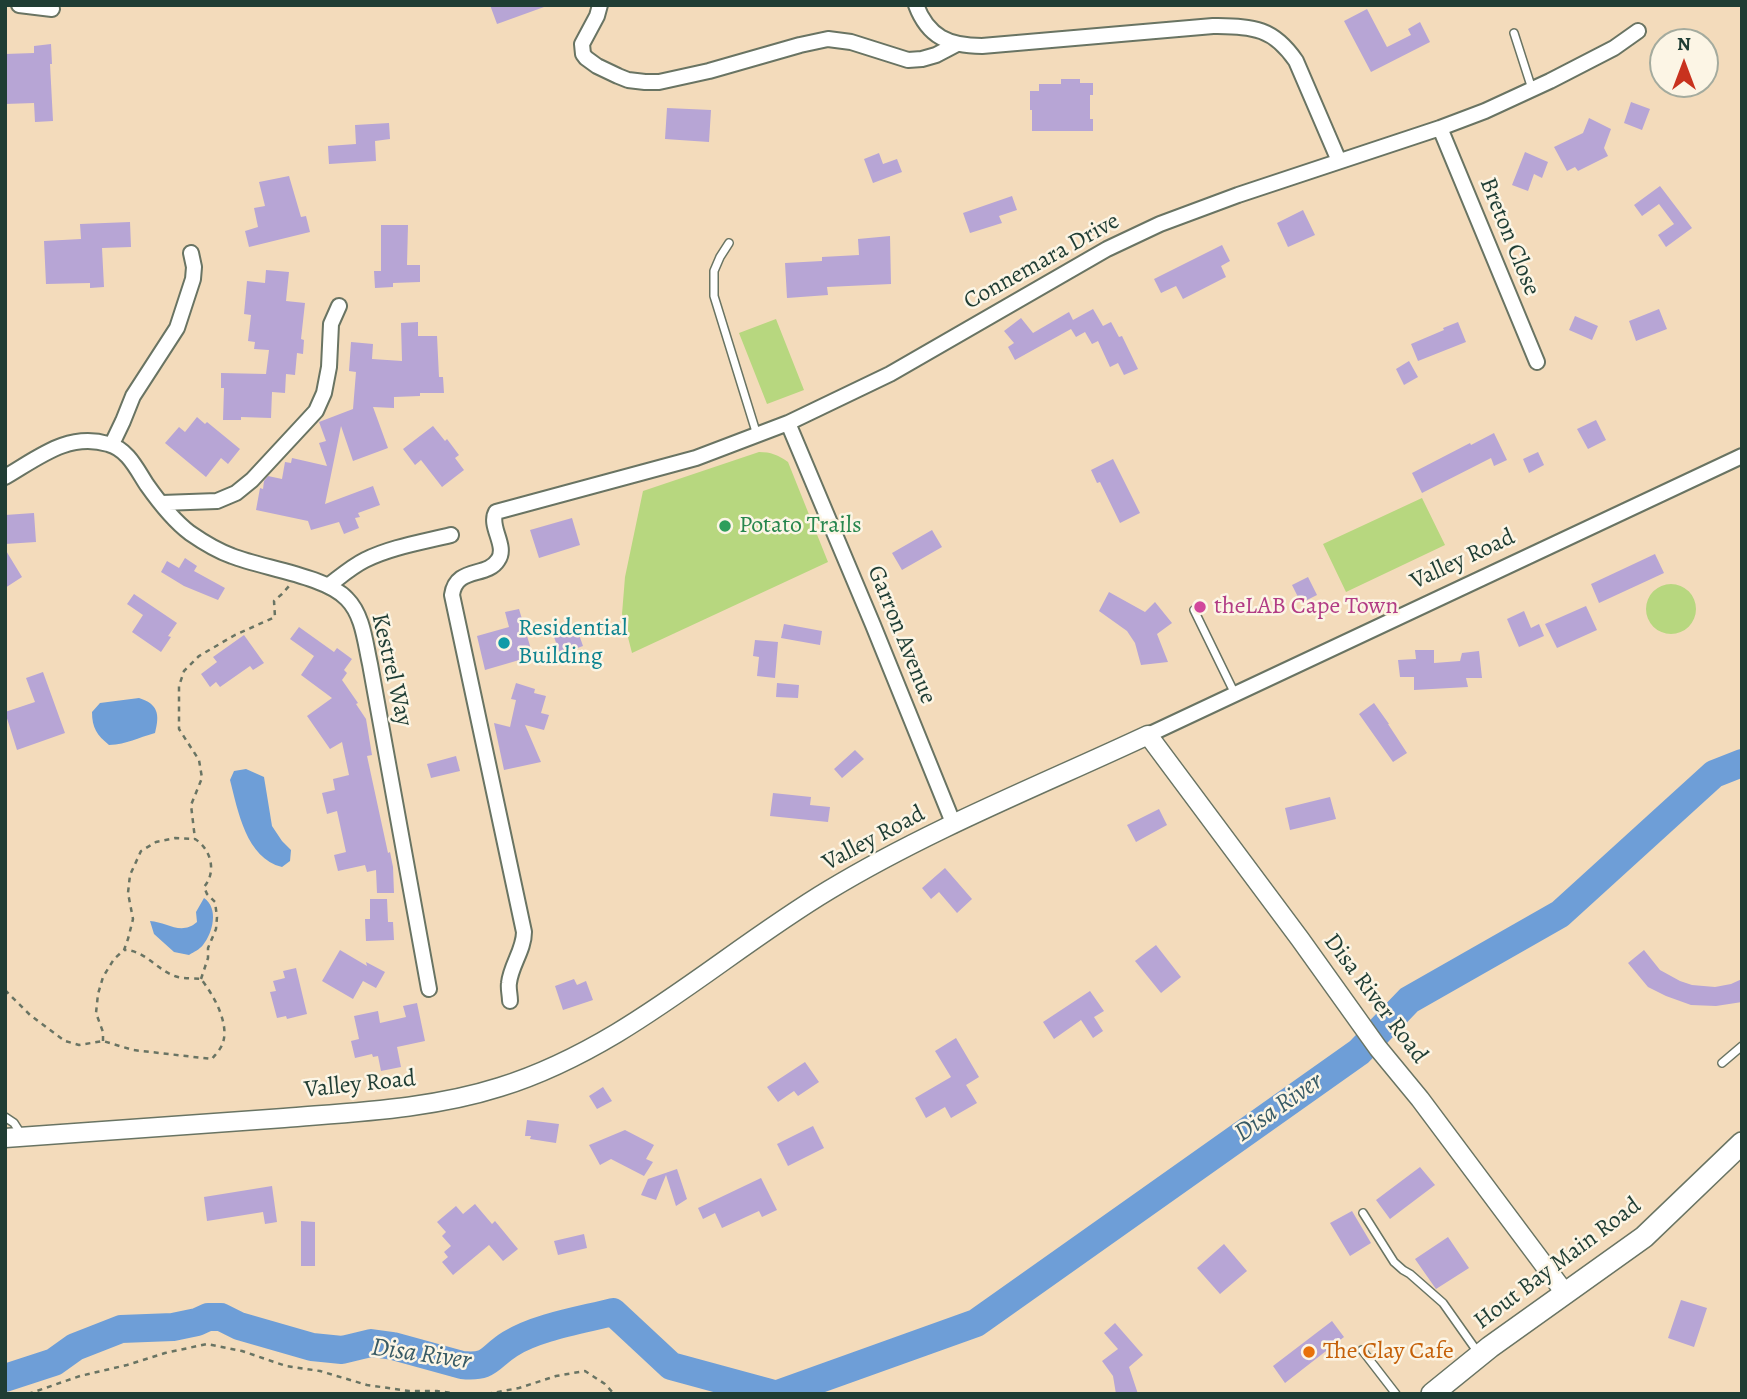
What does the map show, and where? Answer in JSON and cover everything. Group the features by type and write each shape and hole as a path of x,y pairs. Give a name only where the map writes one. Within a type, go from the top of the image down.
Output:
{"main road":[{"name":"Hout Bay Main Road","path":"1432,1394 1480,1355 1644,1237 1742,1143"}],"street":[{"path":"19,5 52,9"},
{"path":"600,5 582,44 583,54 597,66 618,76 645,82 659,82 699,73 788,48 828,40 851,42 908,60 936,55 957,44"},
{"path":"916,5 921,19 940,37 957,44 982,46 1213,26 1260,30 1278,41 1296,61 1339,161"},
{"name":"Connemara Drive","path":"510,1001 509,983 524,942 524,932 452,595 457,581 497,562 501,553 494,514 696,458 788,423 890,374 1056,278 1160,224 1485,111 1615,48 1638,31"},
{"name":"Breton Close","path":"1440,128 1537,362"},
{"path":"5,477 63,444 92,440 112,444 133,396 177,328 193,279 191,253"},
{"path":"162,503 217,501 236,493 252,480 316,411 324,393 329,367 331,324 340,306"},
{"name":"Garron Avenue","path":"788,423 954,825"},
{"name":"Kestrel Way","path":"112,444 126,454 162,503 188,532 232,556 328,586 348,600 360,623 392,779 429,989"},
{"name":"Valley Road","path":"14,1137 345,1113 448,1100 500,1087 572,1058 618,1034 682,992 773,926 827,891 895,853 1742,456"},
{"path":"328,586 367,559 451,535"},
{"name":"Disa River Road","path":"1148,735 1354,1016 1565,1293"}],"lane":[{"path":"1514,33 1532,89"},
{"path":"729,243 714,271 714,296 757,435"},
{"path":"1194,610 1235,694"},
{"path":"1722,1063 1742,1046"},
{"path":"5,1117 14,1123 14,1137"},
{"path":"1363,1213 1394,1262 1443,1303 1480,1355"},
{"path":"1362,1350 1396,1394"}],"path":[{"path":"195,839 191,805 202,778 200,760 179,729 179,686 184,671 199,656 235,635 275,617 274,601 297,575"},
{"path":"103,1041 103,1032 96,1013 98,994 103,977 114,959 124,950 133,919 128,892 130,875 141,852 156,842 175,838 195,839 202,844 209,857 212,867 210,880 204,887 215,902 217,917 201,979"},
{"path":"5,990 30,1016 65,1041 79,1045 103,1041 133,1050 212,1059 223,1045 224,1026 212,993 201,979 177,977 141,954 124,950"},
{"path":"28,1394 80,1376 207,1344 367,1385 459,1394"},
{"path":"486,1394 585,1371 605,1384 614,1394"}],"green space":[{"path":"776,319 804,390 767,404 739,333"},
{"name":"Potato Trails","path":"759,452 774,454 788,462 828,562 632,653 622,614 625,577 643,491"},
{"path":"1422,498 1445,545 1346,592 1323,544"},
{"path":"1671,584 1689,591 1696,609 1689,627 1671,634 1653,627 1646,609 1653,591"}],"water":[{"path":"139,698 150,703 156,711 155,733 109,745 96,731 92,712 100,703"},
{"path":"246,769 264,777 272,826 291,850 290,861 282,867 260,854 240,819 230,780 234,771"},
{"path":"204,898 209,902 213,914 207,940 189,955 174,952 154,934 150,921 180,928 191,926 197,922 196,912"}],"building":[{"path":"490,5 543,5 544,7 497,24"},
{"path":"1367,9 1387,47 1411,35 1408,29 1420,22 1430,42 1371,72 1344,21"},
{"path":"51,44 53,121 35,122 34,103 5,104 5,54 34,53 34,46"},
{"path":"1061,79 1080,79 1080,83 1093,83 1090,119 1093,119 1093,131 1032,131 1030,91 1039,91 1039,84 1061,84"},
{"path":"1631,102 1650,109 1642,130 1624,123"},
{"path":"667,108 711,110 709,142 665,139"},
{"path":"1589,118 1611,129 1604,148 1608,156 1578,171 1575,167 1567,171 1554,147 1583,133"},
{"path":"389,123 390,139 375,141 376,161 329,164 328,146 356,144 355,125"},
{"path":"1525,152 1548,162 1542,178 1534,174 1528,191 1512,185"},
{"path":"879,153 883,164 897,159 902,172 873,183 864,159"},
{"path":"289,176 301,217 306,216 310,232 249,247 245,231 258,227 254,208 265,206 259,182"},
{"path":"1660,186 1692,228 1666,247 1658,235 1674,224 1659,204 1642,216 1634,205"},
{"path":"1012,196 1017,210 999,216 1002,223 970,233 963,213"},
{"path":"1303,210 1315,235 1288,247 1277,223"},
{"path":"130,222 131,247 102,248 104,287 90,288 90,283 46,284 44,241 81,239 80,224"},
{"path":"381,225 408,225 407,265 420,265 420,282 393,283 393,287 375,288 374,271 381,271"},
{"path":"890,236 891,284 827,287 828,295 787,298 785,263 859,255 858,239"},
{"path":"1222,245 1230,261 1221,266 1226,277 1183,299 1176,286 1161,293 1154,279"},
{"path":"266,270 289,272 286,301 305,303 301,339 304,340 303,354 297,353 295,375 286,374 285,393 272,392 271,418 241,417 241,420 223,420 224,388 221,388 221,373 266,374 269,350 254,349 255,342 248,341 251,315 244,314 247,281 265,283"},
{"path":"1093,309 1103,326 1111,322 1119,337 1122,336 1138,369 1124,375 1118,363 1110,367 1098,341 1092,344 1085,332 1076,337 1071,329 1015,360 1008,347 1014,343 1004,331 1021,318 1033,333 1069,312 1073,320"},
{"path":"1659,309 1667,329 1636,341 1629,321"},
{"path":"1575,316 1598,326 1592,340 1569,330"},
{"path":"418,322 418,336 437,336 439,377 443,377 444,393 394,397 394,408 373,407 388,448 353,461 341,426 325,504 373,486 380,505 358,513 360,517 355,518 359,528 344,534 339,522 311,530 308,521 256,510 264,481 268,476 282,479 285,462 291,463 292,458 327,466 319,443 326,441 319,422 353,409 356,372 349,371 351,342 373,344 372,359 402,361 401,323"},
{"path":"1458,322 1466,342 1418,361 1411,344"},
{"path":"1409,361 1418,377 1404,385 1396,369"},
{"path":"197,417 240,449 228,464 221,458 206,477 165,443 179,427 185,432"},
{"path":"1596,420 1606,440 1588,449 1577,429"},
{"path":"433,426 459,455 455,458 464,470 442,487 421,460 415,465 403,449"},
{"path":"1494,433 1507,460 1494,466 1491,458 1422,493 1412,473"},
{"path":"1538,452 1544,465 1529,473 1523,459"},
{"path":"1113,459 1140,513 1120,523 1100,482 1097,483 1091,470"},
{"path":"34,513 36,542 5,544 5,515"},
{"path":"572,518 580,545 539,558 530,530"},
{"path":"932,530 942,547 902,570 892,553"},
{"path":"5,549 22,577 5,588"},
{"path":"1655,554 1664,573 1599,603 1591,584"},
{"path":"185,558 197,566 194,571 225,588 218,600 184,586 161,572 167,561 179,568"},
{"path":"1308,577 1317,595 1301,603 1292,585"},
{"path":"1109,592 1145,612 1155,602 1172,623 1157,634 1168,662 1141,665 1135,643 1127,631 1099,611"},
{"path":"134,594 177,623 161,652 132,632 143,615 127,604"},
{"path":"1586,606 1597,630 1557,648 1545,624"},
{"name":"Residential Building","path":"519,609 533,656 485,670 477,636 509,627 505,612"},
{"path":"1524,611 1531,628 1539,624 1544,636 1519,647 1507,619"},
{"path":"784,624 822,631 820,645 781,638"},
{"path":"576,626 583,646 560,654 553,634"},
{"path":"299,627 334,652 337,648 352,659 344,670 347,673 342,680 366,719 372,755 367,756 393,867 394,893 377,893 376,870 367,872 365,865 338,871 334,855 346,852 337,811 327,814 322,793 335,790 333,779 349,775 342,742 330,749 307,716 332,698 301,675 314,656 290,639"},
{"path":"244,635 264,663 253,670 250,666 220,687 216,682 210,687 201,674 217,662 213,657"},
{"path":"755,640 778,642 775,678 757,676 759,657 753,656"},
{"path":"1415,650 1434,650 1434,663 1460,661 1462,653 1479,651 1482,678 1466,678 1468,687 1414,690 1414,677 1400,677 1398,660 1416,659"},
{"path":"43,672 65,733 17,750 5,712 35,702 26,678"},
{"path":"516,683 546,696 541,713 549,715 544,730 525,725 541,762 504,770 494,723 510,727 516,700 511,699"},
{"path":"777,683 799,685 798,698 776,697"},
{"path":"1374,703 1407,753 1393,762 1359,714"},
{"path":"855,750 864,759 842,778 834,769"},
{"path":"456,756 460,771 431,778 427,764"},
{"path":"773,793 811,797 810,805 830,807 828,822 770,816"},
{"path":"1330,797 1336,819 1290,830 1285,808"},
{"path":"1159,809 1167,825 1136,842 1127,825"},
{"path":"945,868 972,899 957,913 939,892 931,899 922,888"},
{"path":"370,899 387,899 388,922 393,922 394,940 366,941 365,919 370,919"},
{"path":"1156,945 1181,977 1161,993 1135,961"},
{"path":"340,950 367,966 366,962 385,972 376,988 363,981 353,999 322,981"},
{"path":"1644,950 1660,970 1692,985 1715,987 1742,979 1742,1002 1716,1006 1691,1005 1648,987 1628,963"},
{"path":"296,968 307,1014 287,1019 286,1016 277,1018 270,992 276,991 273,981 285,978 283,971"},
{"path":"574,979 577,985 586,981 593,1000 563,1010 555,986"},
{"path":"1090,991 1104,1011 1094,1017 1103,1031 1093,1038 1081,1020 1054,1039 1043,1022"},
{"path":"417,1003 425,1041 397,1047 401,1067 381,1071 378,1056 373,1057 372,1054 355,1058 351,1041 359,1039 354,1016 378,1011 380,1023 406,1017 403,1006"},
{"path":"956,1038 979,1077 966,1085 977,1103 951,1118 945,1107 926,1118 915,1098 951,1077 935,1051"},
{"path":"805,1062 819,1082 798,1096 794,1091 778,1102 767,1087"},
{"path":"603,1087 612,1101 597,1109 589,1096"},
{"path":"527,1120 559,1124 556,1143 525,1136"},
{"path":"813,1126 824,1148 788,1166 777,1144"},
{"path":"625,1130 654,1145 646,1159 653,1162 644,1176 611,1159 600,1165 589,1145"},
{"path":"1420,1167 1435,1185 1390,1219 1376,1200"},
{"path":"677,1169 687,1199 676,1206 666,1175 656,1200 641,1195 648,1179"},
{"path":"761,1178 777,1210 762,1217 759,1211 722,1228 715,1213 703,1219 698,1208"},
{"path":"272,1186 277,1222 265,1224 263,1212 207,1221 204,1197"},
{"path":"475,1204 492,1224 495,1221 518,1249 503,1261 489,1245 453,1275 442,1262 448,1257 444,1252 451,1246 442,1236 446,1232 437,1222 456,1206 463,1214"},
{"path":"1352,1211 1371,1243 1350,1256 1330,1223"},
{"path":"301,1221 315,1222 315,1266 301,1266"},
{"path":"584,1234 587,1248 558,1255 554,1241"},
{"path":"1448,1237 1469,1268 1436,1289 1415,1259"},
{"path":"1224,1244 1247,1271 1220,1294 1197,1268"},
{"path":"1681,1300 1707,1308 1694,1347 1668,1338"},
{"name":"The Clay Cafe","path":"1332,1321 1344,1337 1285,1383 1273,1366"},
{"path":"1115,1323 1143,1355 1129,1367 1138,1394 1116,1394 1113,1376 1102,1361 1118,1349 1104,1333"}],"waterway":[{"name":"Disa River","path":"778,1394 976,1323 1359,1052 1409,1000 1560,914 1714,774 1742,763"},
{"name":"Disa River","path":"5,1378 54,1362 75,1347 121,1329 173,1327 208,1317 221,1317 239,1326 312,1347 342,1350 371,1343 393,1346 462,1365 479,1365 510,1344 533,1333 613,1312 671,1366 774,1394"}],"place":[{"name":"Potato Trails","path":"725,526"},
{"name":"theLAB Cape Town","path":"1200,607"},
{"name":"Residential Building","path":"504,643"},
{"name":"The Clay Cafe","path":"1309,1352"}]}
